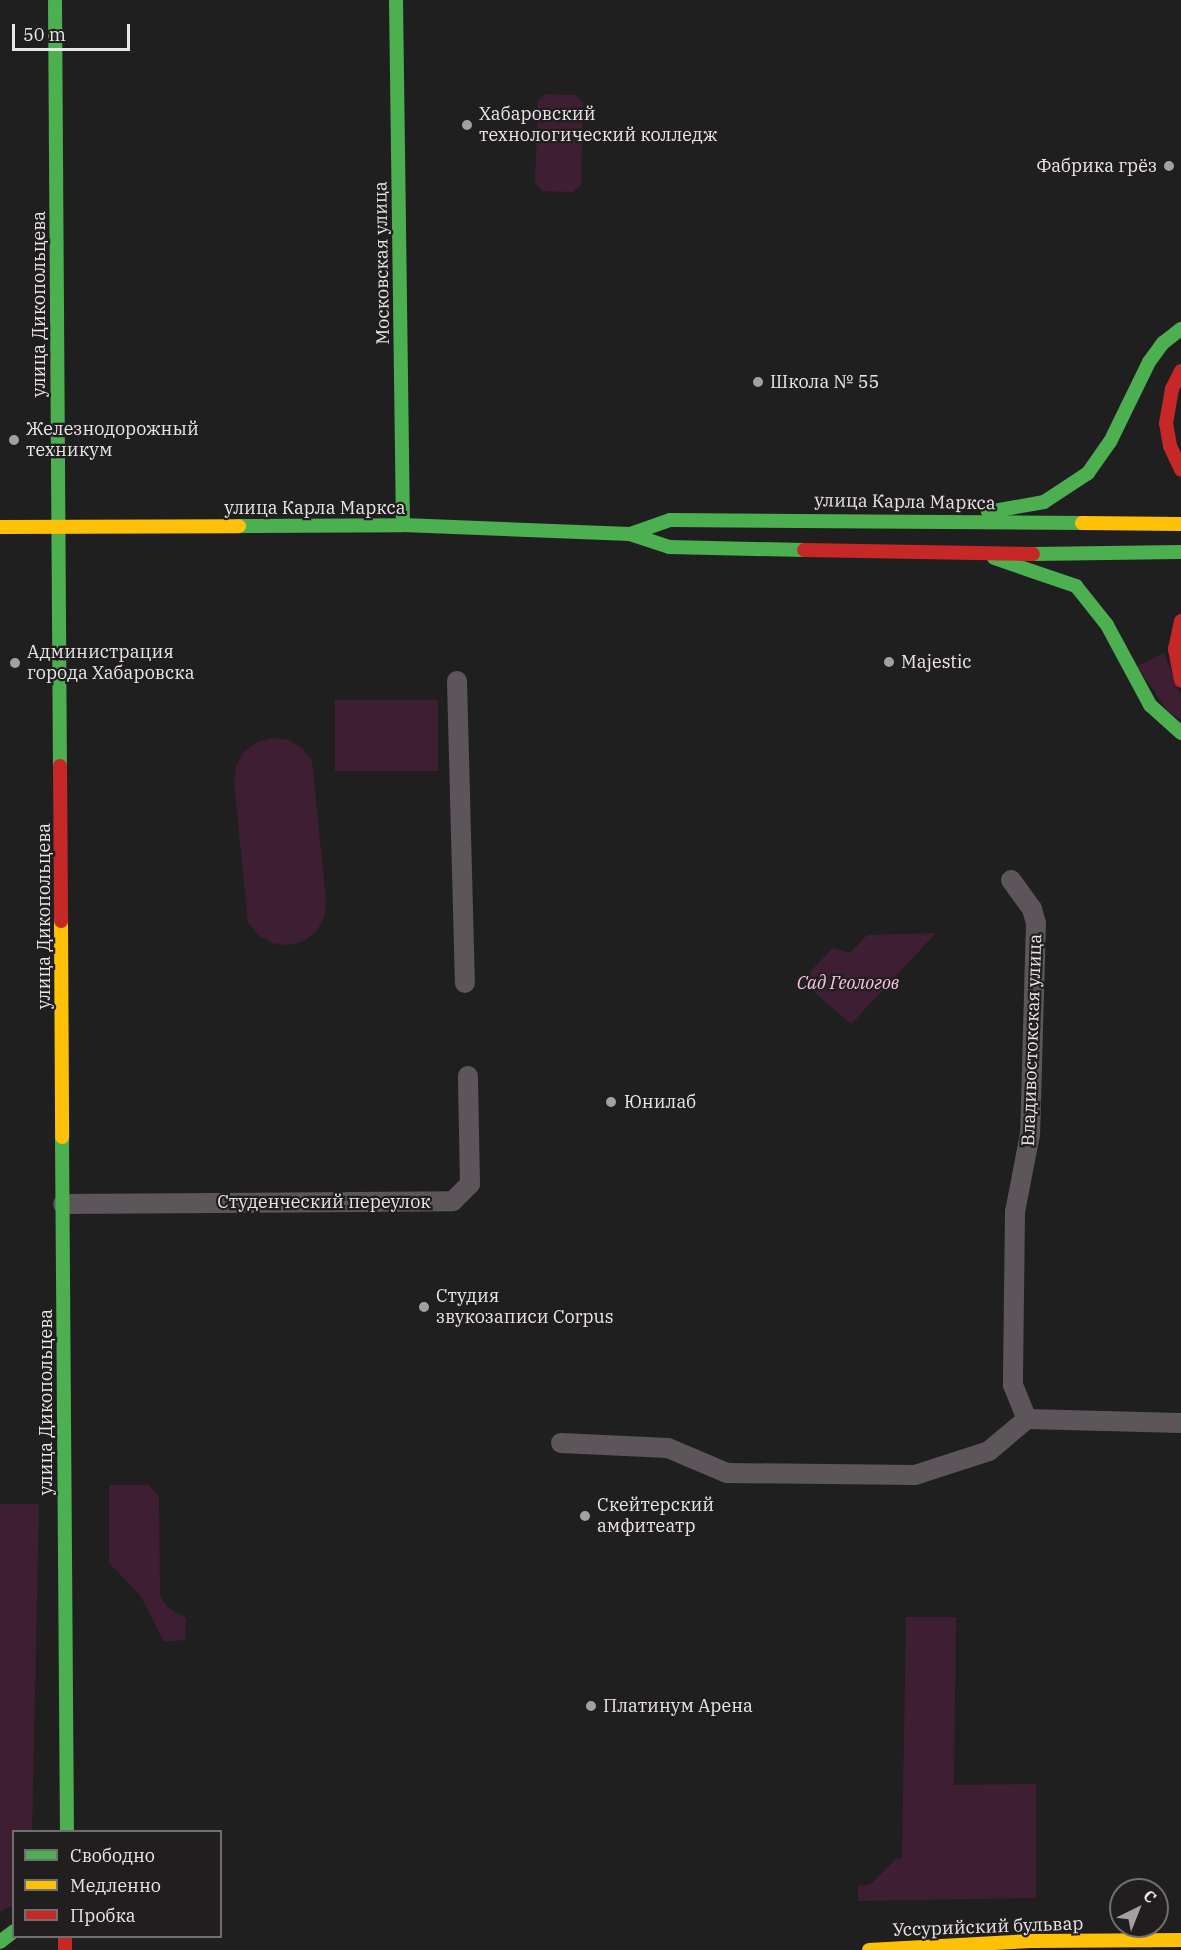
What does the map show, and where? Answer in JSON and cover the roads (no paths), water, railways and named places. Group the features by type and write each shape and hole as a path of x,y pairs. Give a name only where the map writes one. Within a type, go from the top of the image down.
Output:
{"main road":[{"name":"улица Дикопольцева","path":"55,0 67,1830"},
{"name":"Московская улица","path":"396,0 403,525"},
{"path":"898,520 1013,510 1044,502 1070,488 1102,455 1149,362 1163,343 1181,329"},
{"path":"1181,371 1172,389 1166,423 1170,446 1181,470"},
{"name":"улица Карла Маркса","path":"630,534 670,520 1181,524"},
{"name":"улица Карла Маркса","path":"0,527 403,525 630,534 669,547 984,555 1181,552"},
{"path":"984,555 1076,586 1107,626 1150,705 1181,732"},
{"path":"1181,621 1175,649 1181,680"},
{"path":"63,1830 67,1816"},
{"path":"0,1942 12,1933"},
{"name":"Уссурийский бульвар","path":"869,1950 1181,1940"}],"street":[{"path":"457,681 465,983"},
{"name":"Владивостокская улица","path":"1011,880 1032,909 1036,923 1030,1134 1015,1212 1013,1385 1027,1419"},
{"name":"Студенческий переулок","path":"63,1204 453,1201 470,1184 468,1076"},
{"path":"561,1443 668,1448 727,1473 915,1475 989,1451 1027,1419 1181,1423"}],"place":[{"name":"Хабаровский технологический колледж","path":"467,125"},
{"name":"Фабрика грёз","path":"1169,166"},
{"name":"Школа № 55","path":"758,382"},
{"name":"Железнодорожный техникум","path":"14,440"},
{"name":"Majestic","path":"889,662"},
{"name":"Администрация города Хабаровска","path":"15,663"},
{"name":"Юнилаб","path":"611,1102"},
{"name":"Студия звукозаписи Corpus","path":"424,1307"},
{"name":"Скейтерский амфитеатр","path":"585,1516"},
{"name":"Платинум Арена","path":"591,1706"}],"park label":[{"name":"Сад Геологов","path":"848,983"}]}
